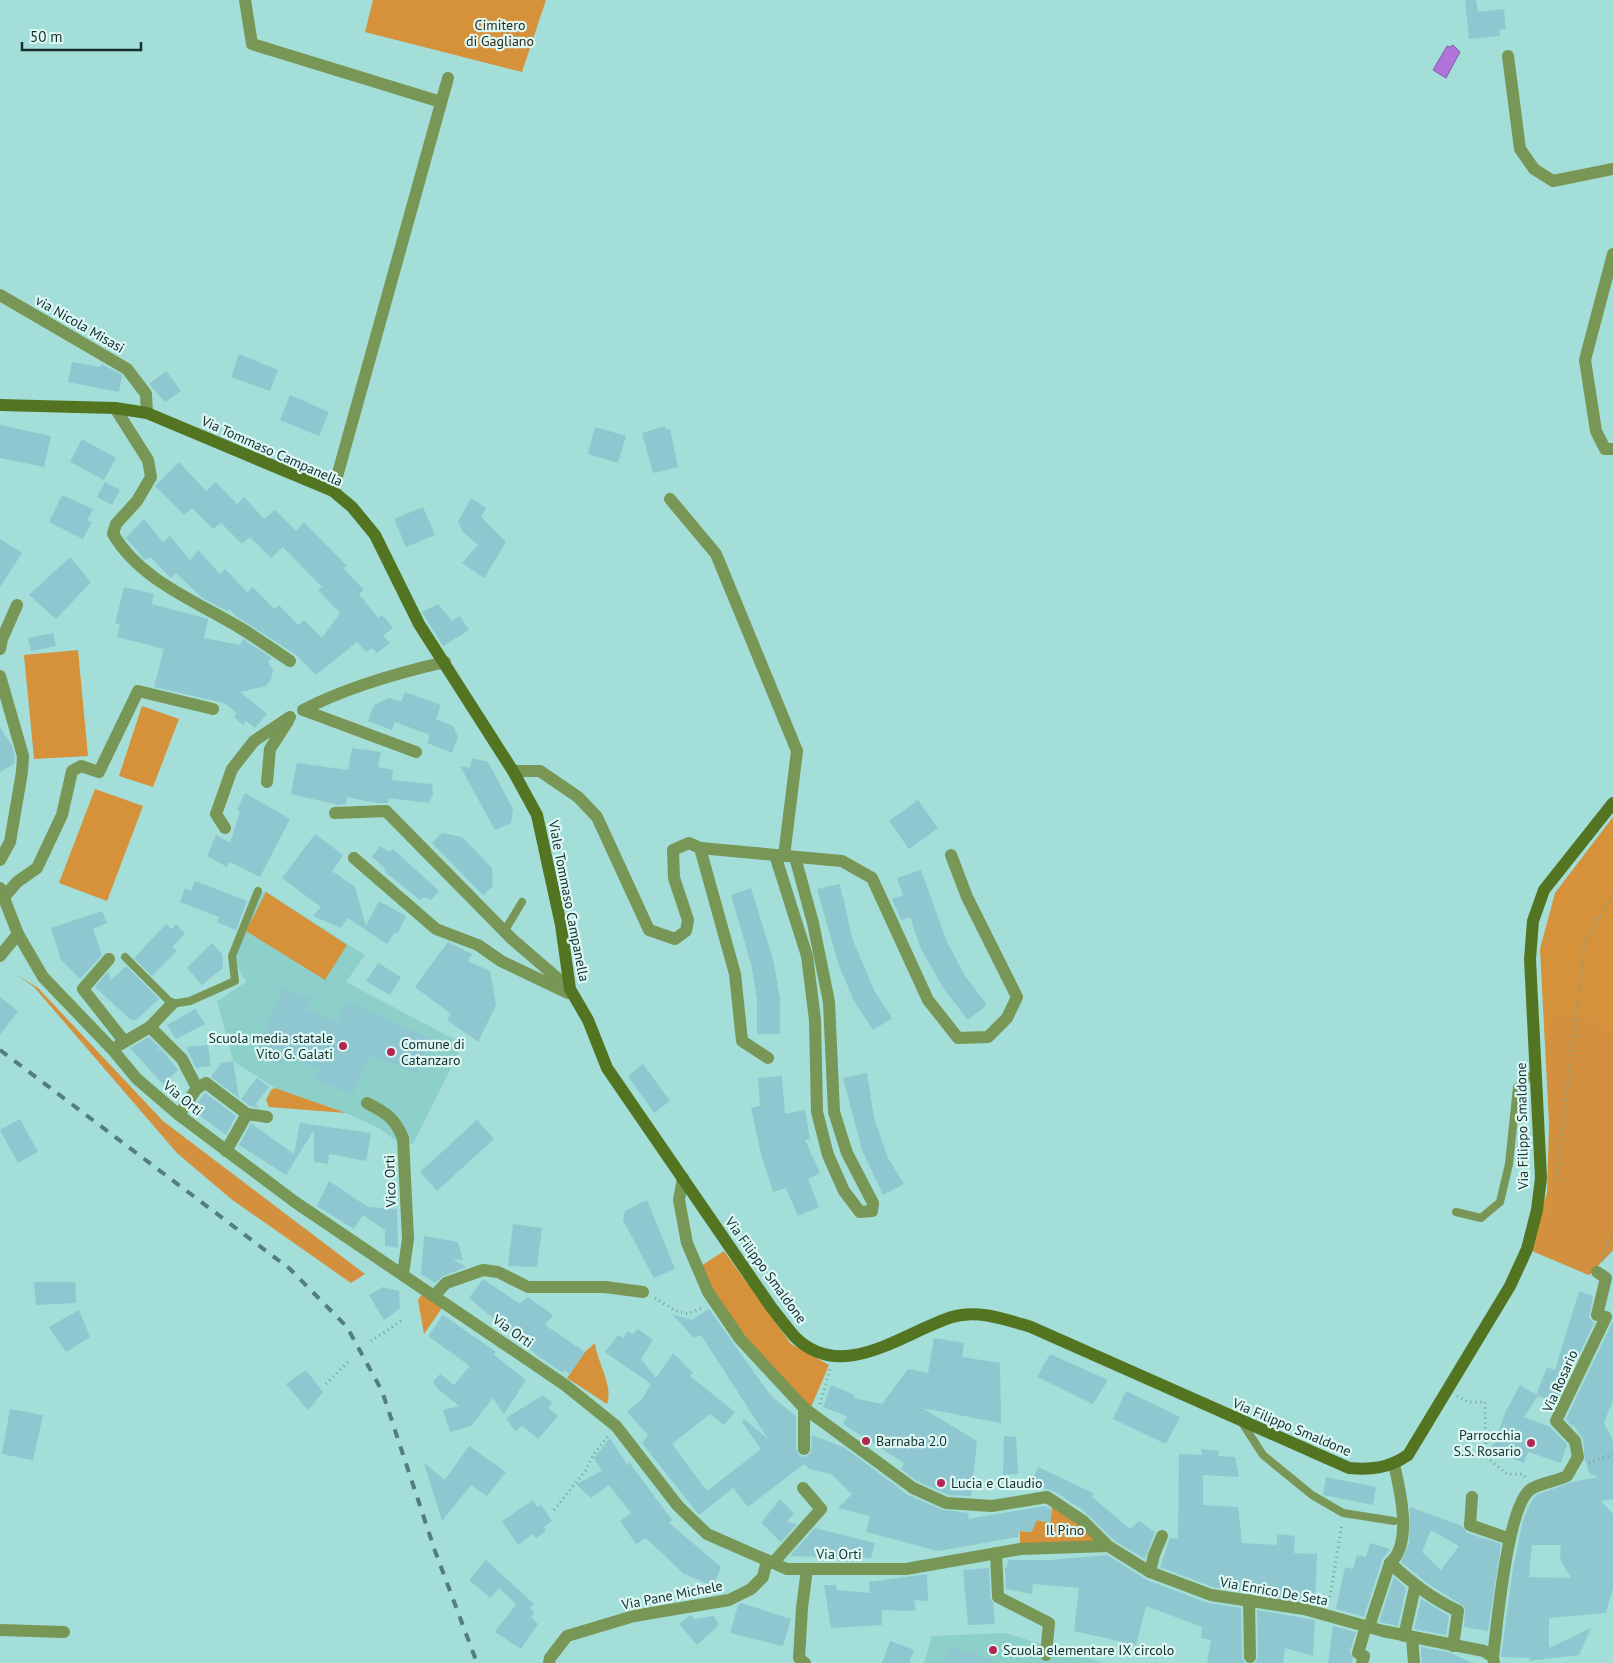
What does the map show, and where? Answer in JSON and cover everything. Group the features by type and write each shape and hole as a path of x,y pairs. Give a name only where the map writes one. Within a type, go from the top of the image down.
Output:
{"street":[{"path":"245,0 252,44 442,102"},
{"path":"1508,56 1520,149 1534,169 1554,181 1613,170"},
{"path":"333,491 448,78"},
{"path":"1613,254 1585,360 1596,432 1605,449 1613,449"},
{"name":"via Nicola Misasi","path":"0,295 127,368 146,394 147,413"},
{"name":"Via Tommaso Campanella","path":"0,406 115,408 147,413 333,491 352,506 375,535 419,624 446,662 513,771 537,815"},
{"path":"115,408 148,460 151,477 137,501 116,524 113,534 119,545 138,567 243,630 290,661"},
{"path":"670,498 716,554 797,751 785,856 807,956 815,1020 817,1112 828,1155 844,1191 860,1212 872,1211 873,1202 847,1153 834,1112 829,1002 813,923 785,856"},
{"path":"0,649 2,639 17,605"},
{"path":"224,828 216,814 232,769 254,741 290,717 330,696 412,670 446,662"},
{"path":"0,676 23,756 10,842 0,860"},
{"path":"2,892 37,868 62,816 72,771 80,766 99,772 138,691 213,708"},
{"path":"303,710 416,752"},
{"path":"267,782 270,749 290,717"},
{"path":"513,771 540,771 578,797 597,817 649,930 675,939 686,932 688,920 674,878 673,850 689,843 700,848 842,861 872,878 928,1000 958,1038 988,1037 1007,1018 1017,997 967,897 951,854"},
{"name":"Via Filippo Smaldone","path":"682,1178 771,1307 796,1338 816,1350 834,1356 868,1352 954,1316 989,1315 1031,1327 1241,1422 1349,1468 1371,1470 1394,1464 1408,1455 1448,1391 1510,1286 1527,1249 1537,1210 1540,1178 1530,959 1533,922 1544,890 1613,803"},
{"path":"334,813 386,811 504,932 572,993"},
{"name":"Viale Tommaso Campanella","path":"537,815 561,925 572,993 588,1020 607,1068 682,1178"},
{"path":"700,848 735,974 742,1041 768,1058"},
{"path":"354,858 436,929 478,944 501,960 572,993"},
{"name":"Via Orti","path":"2,892 18,934 43,977 112,1049 137,1079 179,1116 294,1202 435,1295 565,1385 608,1419 616,1426 678,1506 706,1534 787,1569 906,1569 1020,1549 1108,1546"},
{"path":"0,956 18,934"},
{"path":"108,959 83,989 124,1041"},
{"path":"112,1049 150,1026 172,1004"},
{"path":"150,1026 182,1059 198,1088"},
{"path":"179,1116 198,1088 206,1082 247,1114 266,1117"},
{"name":"Vico Orti","path":"367,1103 389,1115 397,1124 403,1138 408,1239 403,1274"},
{"path":"226,1151 247,1114"},
{"path":"682,1178 679,1200 687,1243 715,1301 740,1339 804,1408 913,1488 946,1503 992,1506 1047,1497 1083,1521 1108,1546"},
{"path":"435,1295 446,1283 484,1270 498,1272 528,1287 605,1287 643,1292"},
{"name":"Via Rosario","path":"1530,1490 1568,1476 1578,1457 1575,1442 1556,1421 1609,1317 1597,1315 1606,1278 1597,1272"},
{"path":"804,1408 804,1449"},
{"path":"1362,1663 1364,1656 1358,1653 1390,1563 1397,1557 1404,1511 1394,1464"},
{"name":"Via Pane Michele","path":"549,1663 550,1658 567,1636 634,1616 729,1600 751,1589 763,1577 770,1562 821,1509 802,1488"},
{"path":"1493,1660 1510,1539 1518,1509 1530,1490"},
{"path":"1472,1497 1470,1525 1510,1539"},
{"path":"1150,1572 1154,1555 1162,1536"},
{"name":"Via Enrico De Seta","path":"1108,1546 1150,1572 1211,1595 1304,1609 1368,1627 1484,1651 1493,1660"},
{"path":"996,1553 998,1597 1049,1623 1046,1655"},
{"path":"1390,1563 1415,1587 1458,1611 1453,1646"},
{"path":"805,1663 799,1658 799,1648 807,1569"},
{"path":"1414,1663 1408,1636 1415,1587"},
{"path":"1249,1600 1250,1657"},
{"path":"0,1630 64,1632"}],"lane":[{"path":"125,957 172,1004 190,1001 235,981 232,956 258,891"},
{"path":"504,932 522,902"},
{"path":"1456,1212 1481,1218 1500,1202 1509,1164 1517,1087 1536,1072"},
{"path":"1241,1422 1263,1455 1312,1495 1343,1513 1394,1521"}],"path":[{"path":"1556,1181 1585,940 1613,894"},
{"path":"1597,1272 1613,1231"},
{"path":"643,1292 674,1310 688,1314 715,1301"},
{"path":"371,1341 404,1318"},
{"path":"816,1416 834,1356"},
{"path":"326,1384 349,1361"},
{"path":"1448,1391 1468,1402 1486,1402 1486,1458 1507,1474 1523,1474 1530,1490"},
{"path":"554,1510 586,1470 594,1454 609,1436 607,1429 608,1419"},
{"path":"1330,1597 1343,1513"}],"shaded area":[{"path":"1453,45 1460,52 1446,78 1433,70 1447,46"},
{"path":"258,891 266,892 365,955 346,982 463,1044 413,1144 399,1143 379,1128 346,1113 275,1088 233,1061 217,1001 246,982 232,956"},
{"path":"17,975 38,988 163,1121 365,1274 351,1283 231,1199 177,1153 34,987"},
{"path":"1553,1016 1596,1020 1613,1036 1613,1250 1589,1275 1533,1251 1554,1200 1546,1056"},
{"name":"Scuola elementare IX circolo","path":"1005,1633 1103,1663 924,1663 932,1636"}],"green space":[{"name":"Cimitero di Gagliano","path":"373,0 546,0 522,72 365,32"},
{"path":"78,650 88,756 34,759 24,655"},
{"path":"142,706 179,719 153,787 119,776"},
{"path":"95,789 143,806 107,901 59,883"},
{"path":"1613,817 1613,1250 1589,1275 1527,1249 1547,1193 1549,1123 1540,949 1555,893"},
{"path":"266,892 347,945 325,980 246,931"},
{"path":"275,1088 346,1113 269,1107 266,1100 271,1090"},
{"path":"724,1251 791,1344 829,1365 811,1407 740,1339 698,1268"},
{"path":"426,1289 446,1302 424,1334 418,1300"},
{"path":"595,1343 607,1382 609,1397 607,1404 567,1378 585,1352"},
{"name":"Il Pino","path":"1052,1506 1108,1546 1020,1549 1020,1531 1031,1532 1037,1520 1050,1523"}],"building":[{"path":"1465,0 1476,0 1478,12 1504,9 1506,29 1499,30 1500,36 1469,39"},
{"path":"239,354 278,370 270,391 231,377"},
{"path":"72,362 100,367 102,364 122,375 119,392 68,382"},
{"path":"166,371 181,391 165,402 149,384"},
{"path":"290,395 329,412 319,436 280,420"},
{"path":"0,425 51,436 44,467 0,458"},
{"path":"665,426 666,430 670,429 678,467 653,473 642,433"},
{"path":"595,427 626,436 618,463 588,454"},
{"path":"82,439 116,458 104,480 70,462"},
{"path":"179,462 206,491 216,482 237,504 244,497 264,519 275,510 296,531 304,522 347,566 343,568 364,590 359,594 378,618 382,615 393,628 383,636 390,643 377,653 372,648 366,652 357,642 316,675 295,654 237,617 229,609 227,611 201,597 176,573 171,578 150,557 146,560 144,559 126,538 144,519 163,542 170,536 190,560 198,550 220,574 225,569 247,592 253,587 274,609 279,605 298,625 304,620 322,638 340,613 318,590 322,587 283,547 271,558 250,537 242,544 221,523 213,529 192,508 184,515 155,486"},
{"path":"105,482 120,490 112,505 97,497"},
{"path":"62,495 93,509 87,521 92,522 83,539 49,522"},
{"path":"471,498 486,508 481,517 506,542 484,578 462,563 478,545 463,532 458,522"},
{"path":"423,507 435,535 406,547 394,519"},
{"path":"0,539 22,553 0,587"},
{"path":"70,557 91,582 56,619 29,595"},
{"path":"124,587 154,594 152,604 208,619 204,638 240,645 243,639 272,658 268,662 273,670 271,680 266,686 240,692 267,714 255,728 246,721 243,725 234,717 237,713 224,703 154,687 164,649 117,637 120,625 115,623"},
{"path":"438,604 452,621 460,616 469,630 443,646 422,612"},
{"path":"53,633 56,646 31,651 28,638"},
{"path":"405,692 441,705 436,719 453,726 458,737 452,753 427,743 430,735 395,722 392,730 368,721 374,705 389,698 401,702"},
{"path":"0,727 12,746 15,757 14,764 0,772"},
{"path":"352,748 381,752 378,767 393,770 392,780 432,784 433,794 429,803 389,798 388,803 376,803 347,797 346,804 338,805 291,794 297,763 348,770"},
{"path":"472,758 488,762 513,809 511,823 495,830 460,766 470,768"},
{"path":"245,793 290,819 260,877 230,862 227,867 207,856 216,835 230,843 240,812 237,810"},
{"path":"918,800 938,828 909,849 889,821"},
{"path":"442,833 462,837 492,868 493,886 483,895 432,843"},
{"path":"315,834 343,855 332,871 355,887 366,926 379,901 406,916 398,933 394,933 387,944 348,918 341,928 313,916 321,907 282,878"},
{"path":"380,846 389,852 393,849 439,891 431,900 425,897 420,900 384,871 386,869 372,857"},
{"path":"921,870 947,942 965,976 987,1005 968,1020 944,989 921,949 910,917 901,920 892,899 903,895 897,878"},
{"path":"195,881 247,901 236,930 217,922 219,917 180,902 185,888 191,891"},
{"path":"840,884 842,895 840,897 843,896 852,938 874,990 892,1018 873,1030 854,1001 838,963 817,889"},
{"path":"751,888 773,959 780,998 780,1034 757,1034 757,998 751,964 731,895"},
{"path":"102,911 107,923 93,929 102,955 80,979 61,960 51,928"},
{"path":"166,924 172,929 176,924 185,934 172,947 177,951 152,976 134,958"},
{"path":"448,942 472,954 468,961 490,971 496,1005 478,1042 447,1020 451,1014 415,987"},
{"path":"212,943 222,954 223,968 202,985 187,968"},
{"path":"378,963 401,977 390,995 366,981"},
{"path":"126,966 159,999 136,1020 131,1020 95,987 108,972 111,980"},
{"name":"Scuola media statale Vito G. Galati","path":"283,987 310,998 306,1009 337,1022 345,1001 432,1039 416,1073 370,1055 352,1095 315,1079 320,1069 287,1055 281,1065 255,1053"},
{"path":"0,997 18,1011 0,1035"},
{"path":"195,1009 205,1024 176,1039 167,1025"},
{"path":"149,1037 160,1048 156,1050 161,1049 178,1070 163,1084 130,1048"},
{"path":"208,1045 211,1066 196,1068 186,1047"},
{"path":"233,1061 239,1098 211,1077 221,1063"},
{"path":"643,1064 670,1101 654,1113 628,1076"},
{"path":"867,1073 874,1118 888,1158 904,1184 883,1195 862,1150 843,1078"},
{"path":"782,1076 785,1114 805,1110 810,1139 805,1140 820,1173 808,1179 819,1207 798,1216 786,1188 773,1192 761,1154 751,1108 760,1106 758,1078"},
{"path":"257,1078 269,1087 256,1104 259,1108 250,1106 241,1099"},
{"path":"205,1093 236,1116 226,1135 192,1110"},
{"path":"20,1119 38,1152 18,1163 0,1130"},
{"path":"477,1120 494,1139 437,1191 420,1172"},
{"path":"251,1123 294,1154 300,1123 371,1133 366,1161 329,1154 328,1164 314,1162 314,1130 286,1175 239,1145"},
{"path":"329,1181 368,1207 397,1209 398,1248 385,1246 385,1230 363,1215 354,1229 317,1206"},
{"path":"647,1200 675,1269 654,1278 623,1220 625,1211"},
{"path":"513,1224 542,1228 537,1267 508,1266"},
{"path":"424,1236 458,1242 463,1260 453,1259 466,1267 443,1276 435,1283 421,1274"},
{"path":"483,1279 520,1304 527,1297 553,1315 545,1325 585,1352 570,1374 564,1370 562,1372 538,1356 469,1298"},
{"path":"34,1282 75,1282 76,1303 36,1305"},
{"path":"383,1287 399,1291 400,1308 384,1320 369,1295"},
{"path":"1579,1291 1593,1296 1589,1317 1594,1323 1556,1403 1536,1395 1547,1367 1555,1370"},
{"path":"709,1309 771,1396 796,1416 796,1449 800,1456 804,1457 811,1453 812,1435 845,1448 908,1495 943,1510 969,1513 968,1519 1045,1506 1052,1510 1050,1523 1037,1520 1031,1532 1020,1531 1018,1537 938,1551 866,1532 870,1516 838,1508 852,1494 831,1474 809,1469 804,1464 748,1507 733,1488 699,1515 642,1443 648,1435 627,1412 642,1399 651,1384 605,1352 618,1335 623,1338 628,1331 633,1334 638,1329 653,1340 641,1359 656,1378 673,1353 693,1373 690,1376 735,1412 724,1425 710,1414 672,1444 707,1491 761,1449 742,1422 744,1419 768,1439 701,1335 694,1338 672,1314 692,1320"},
{"path":"79,1310 90,1337 66,1352 49,1327"},
{"path":"443,1315 496,1352 494,1355 526,1380 504,1414 493,1398 471,1426 450,1432 443,1410 459,1406 438,1389 433,1382 440,1374 454,1385 470,1366 428,1336"},
{"path":"1613,1321 1613,1400 1604,1423 1613,1440 1613,1499 1601,1501 1613,1514 1613,1588 1606,1613 1549,1618 1549,1648 1591,1628 1579,1655 1528,1661 1531,1658 1501,1657 1513,1569 1523,1520 1530,1504 1536,1495 1572,1482 1598,1477 1590,1474 1585,1461 1583,1439 1573,1424 1572,1427 1566,1419","holes":["1532,1545 1561,1545 1560,1559 1571,1578 1529,1577"]},
{"path":"934,1338 964,1343 962,1357 1000,1363 1001,1423 922,1408 977,1441 971,1496 948,1495 917,1481 901,1469 904,1463 843,1424 847,1416 823,1407 831,1385 855,1395 853,1398 882,1404 908,1369 928,1373"},
{"path":"1050,1354 1108,1380 1093,1404 1037,1377"},
{"path":"306,1370 323,1392 308,1410 286,1384"},
{"name":"Parrocchia S.S. Rosario","path":"1520,1385 1538,1396 1524,1417 1550,1427 1567,1444 1561,1463 1528,1452 1524,1463 1491,1450 1506,1411"},
{"path":"1126,1391 1180,1417 1166,1444 1113,1419"},
{"path":"543,1395 552,1403 548,1408 558,1416 538,1439 522,1426 515,1431 506,1418"},
{"path":"10,1409 43,1415 33,1460 2,1454"},
{"path":"1004,1436 1016,1437 1018,1474 1003,1475"},
{"path":"610,1438 627,1465 629,1462 672,1520 669,1523 721,1567 713,1586 684,1574 646,1538 636,1544 620,1521 631,1513 609,1485 591,1498 576,1484 602,1471 594,1458"},
{"path":"469,1446 506,1472 487,1496 471,1485 442,1521 424,1463 445,1480"},
{"path":"1201,1449 1219,1451 1218,1456 1235,1457 1239,1477 1203,1475 1203,1505 1238,1507 1242,1543 1277,1545 1277,1534 1295,1536 1294,1553 1317,1554 1315,1604 1213,1587 1160,1567 1170,1538 1178,1539 1179,1454 1202,1455"},
{"path":"1038,1467 1093,1493 1092,1497 1130,1529 1139,1521 1155,1532 1145,1559 1115,1541 1082,1509 1064,1498 1066,1498 1051,1490 1029,1486"},
{"path":"1326,1477 1376,1487 1373,1505 1323,1495"},
{"path":"780,1499 794,1513 787,1522 797,1524 781,1542 761,1523"},
{"path":"533,1500 537,1507 541,1505 552,1521 544,1527 546,1531 536,1538 533,1534 518,1545 502,1521"},
{"path":"1410,1507 1462,1526 1467,1533 1501,1544 1488,1631 1464,1627 1465,1607 1427,1583 1401,1562 1409,1544","holes":["1431,1530 1459,1546 1441,1570 1422,1552"]},
{"path":"815,1528 875,1543 871,1558 790,1556"},
{"path":"1370,1543 1390,1549 1382,1560 1364,1617 1336,1609 1345,1567 1353,1569 1357,1555 1366,1557"},
{"path":"1107,1555 1147,1580 1208,1603 1241,1608 1242,1657 1245,1663 1207,1663 1211,1640 1201,1638 1202,1627 1146,1606 1136,1645 1074,1631 1079,1588 1033,1584 1032,1594 1006,1589 1005,1567 1007,1567 1008,1560 1050,1560"},
{"path":"486,1560 534,1604 530,1608 535,1613 531,1617 538,1624 521,1649 495,1632 516,1604 499,1588 490,1598 469,1580"},
{"path":"989,1568 990,1597 993,1603 995,1624 968,1625 963,1570"},
{"path":"927,1574 928,1601 914,1600 916,1611 882,1610 882,1625 831,1628 824,1585 836,1585 837,1590 870,1593 869,1582"},
{"path":"1394,1577 1406,1588 1398,1626 1379,1622"},
{"path":"1421,1599 1449,1616 1446,1635 1414,1629"},
{"path":"741,1603 791,1619 783,1646 730,1633 738,1605"},
{"path":"1257,1610 1315,1620 1313,1656 1285,1648 1283,1663 1255,1663 1258,1657"},
{"path":"691,1615 694,1619 714,1616 719,1625 697,1645 679,1624"},
{"path":"1333,1626 1356,1632 1350,1651 1353,1659 1351,1663 1328,1663"},
{"path":"890,1641 914,1650 909,1663 882,1663"},
{"path":"949,1647 992,1659 992,1663 944,1663"},
{"path":"1421,1647 1448,1652 1473,1663 1422,1663"}],"railway":[{"path":"0,1050 290,1269 347,1327 382,1391 435,1551 477,1663"}],"place":[{"name":"Scuola media statale Vito G. Galati","path":"343,1046"},
{"name":"Comune di Catanzaro","path":"391,1052"},
{"name":"Barnaba 2.0","path":"866,1441"},
{"name":"Parrocchia S.S. Rosario","path":"1531,1443"},
{"name":"Lucia e Claudio","path":"941,1483"},
{"name":"Scuola elementare IX circolo","path":"993,1650"}]}
